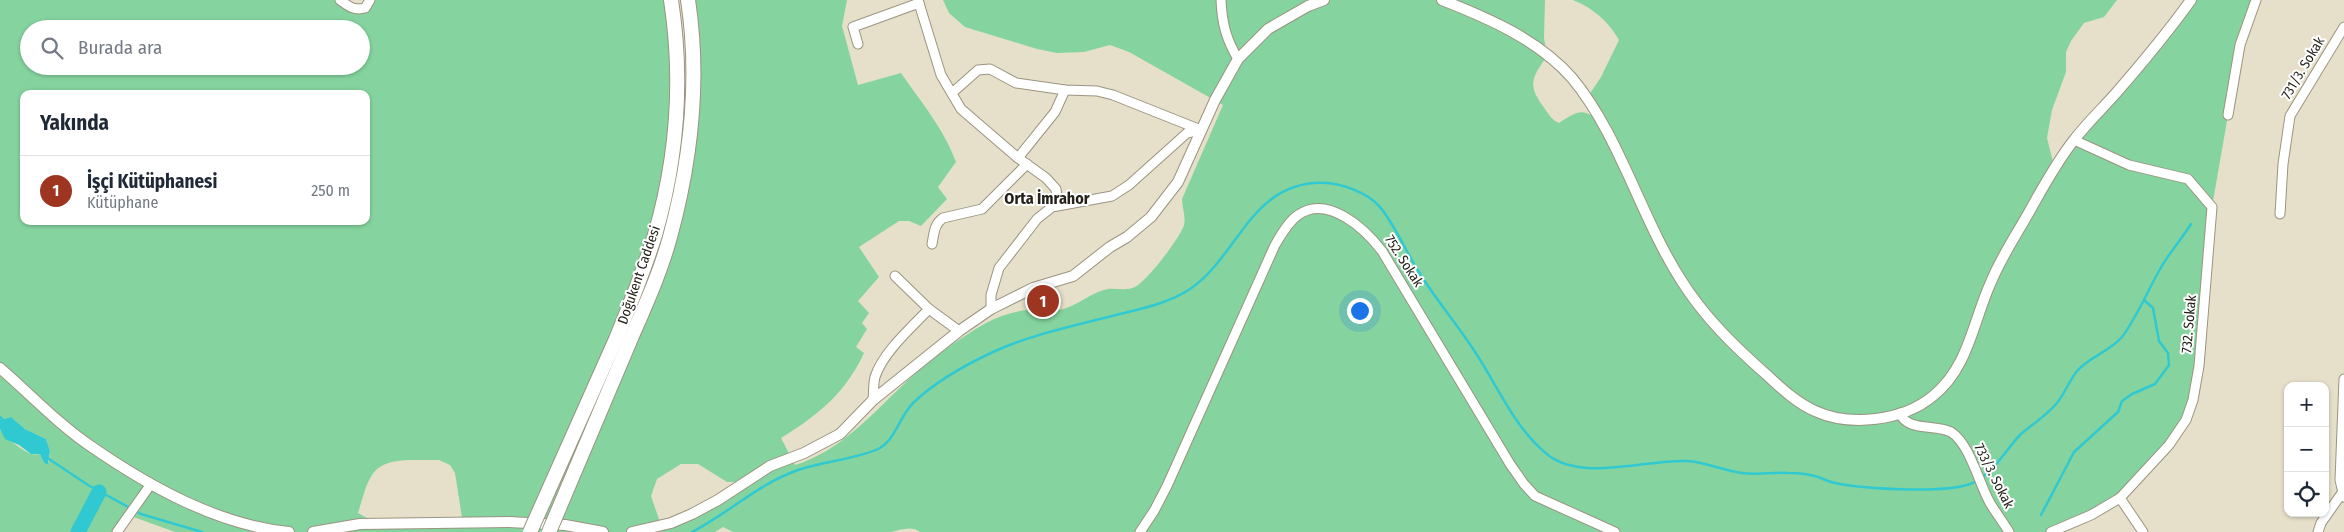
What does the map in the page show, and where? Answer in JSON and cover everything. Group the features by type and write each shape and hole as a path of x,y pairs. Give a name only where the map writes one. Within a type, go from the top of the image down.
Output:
{"main road":[{"name":"Doğukent Caddesi","path":"549,532 623,341 655,234 673,142 678,84 675,26 671,0"},
{"name":"Doğukent Caddesi","path":"530,532 623,341 654,283 670,238 690,136 694,84 692,26 688,0"}],"street":[{"path":"340,0 358,10 365,8 370,0"},
{"path":"1221,0 1223,29 1227,42 1238,59"},
{"path":"632,532 671,523 692,514 718,500 770,466 823,444 840,434 873,400 959,331 991,309 1033,288 1073,276 1139,227 1151,217 1178,182 1224,81 1238,59 1268,29 1308,6 1324,0"},
{"path":"1442,0 1500,24 1557,63 1572,78 1587,98 1602,124 1644,214 1680,280 1697,305 1722,334 1756,366 1800,402 1815,411 1849,419 1883,417 1900,413 1934,396 1957,368 1968,348 1986,292 2000,261 2058,162 2074,140 2135,71 2191,0"},
{"path":"2228,115 2240,46 2256,0"},
{"path":"858,44 854,27 918,2 941,74 961,109 1056,189 1058,205"},
{"name":"731/3. Sokak","path":"2280,214 2283,164 2290,116 2344,28"},
{"path":"952,93 978,70 983,68 990,69 1016,83 1066,90 1081,89 1112,96 1201,130"},
{"path":"1018,158 1055,112 1066,90"},
{"path":"991,309 991,295 999,268 1037,219 1052,207 1058,205 1112,196 1129,185 1186,133 1201,130"},
{"name":"732. Sokak","path":"2050,532 2091,515 2120,498 2169,445 2191,409 2199,366 2212,207 2188,179 2129,165 2074,140"},
{"path":"932,244 934,228 938,221 943,218 982,209 1027,164"},
{"name":"752. Sokak","path":"1140,532 1167,486 1275,246 1297,215 1314,209 1331,211 1349,219 1362,228 1382,251 1510,464 1531,493 1551,504 1615,532"},
{"path":"895,276 929,309 959,331"},
{"path":"873,400 876,376 886,358 895,344 929,309"},
{"path":"0,368 91,447 151,484 231,520 264,529 289,532"},
{"path":"2318,532 2321,523 2343,495 2340,480 2344,379"},
{"name":"733/3. Sokak","path":"1900,413 1903,419 1910,424 1939,428 1952,433 1960,441 1990,502 2009,532"},
{"path":"117,532 151,484"},
{"path":"2120,498 2142,532"},
{"path":"313,532 369,524 509,522 565,525 603,532"}],"green space":[{"path":"0,0 340,0 358,10 370,0 671,0 675,26 666,186 611,352 623,357 654,283 690,136 688,0 847,0 842,26 858,85 901,73 939,127 956,162 938,187 947,199 921,226 909,221 899,221 859,247 879,277 858,301 869,313 862,323 867,329 856,347 864,353 839,392 819,412 781,438 795,465 811,459 840,442 922,368 954,343 986,323 1007,314 1022,311 1063,309 1095,293 1108,289 1129,289 1140,283 1162,259 1184,225 1182,199 1223,105 1129,52 1110,45 1084,52 1057,53 1037,49 965,27 949,13 943,0 1545,0 1544,38 1547,56 1537,71 1533,82 1535,94 1539,101 1553,119 1559,123 1580,112 1589,114 1600,122 1587,98 1601,77 1619,40 1600,16 1573,0 2117,0 2104,17 2084,23 2071,41 2066,52 2066,72 2052,110 2047,138 2054,166 2191,0 2256,0 2252,8 2228,115 2212,207 2202,334 2186,420 2120,498 2051,532 920,532 910,528 891,532 733,532 723,527 715,532 175,532 128,515 117,532 0,532 0,429 24,451 40,454 44,463 49,462 50,451 46,439 25,429 11,417 1,420 0,427","holes":["402,460 439,460 450,465 455,473 463,524 378,524 358,513 367,484 377,469 385,464","681,464 698,464 727,482 744,482 661,525 651,496 657,479"]}],"water":[{"path":"11,417 25,429 46,439 50,451 48,464 44,463 40,454 31,454 19,445 5,439 0,429 0,420"}],"waterway":[{"path":"692,532 783,476 807,467 863,455 880,448 890,439 913,403 951,374 982,357 1039,335 1147,307 1182,294 1207,275 1263,206 1281,193 1301,185 1327,183 1340,185 1361,193 1383,210 1424,280 1470,344 1517,421 1537,445 1548,455 1562,463 1579,467 1597,468 1687,461 1742,473 1800,473 1833,483 1901,489 1939,489 1967,485 1991,470 2021,434 2057,403 2077,371 2122,337 2163,265 2191,224"},
{"path":"2041,515 2074,452 2118,412 2122,401 2132,394 2155,384 2169,365 2168,353 2159,341 2153,308 2144,300"},
{"path":"49,459 88,485 141,514 202,532"},
{"path":"78,532 99,492"}],"place":[{"name":"İşçi Kütüphanesi","path":"1043,301"}],"district":[{"name":"Orta İmrahor","path":"1047,198"}]}
